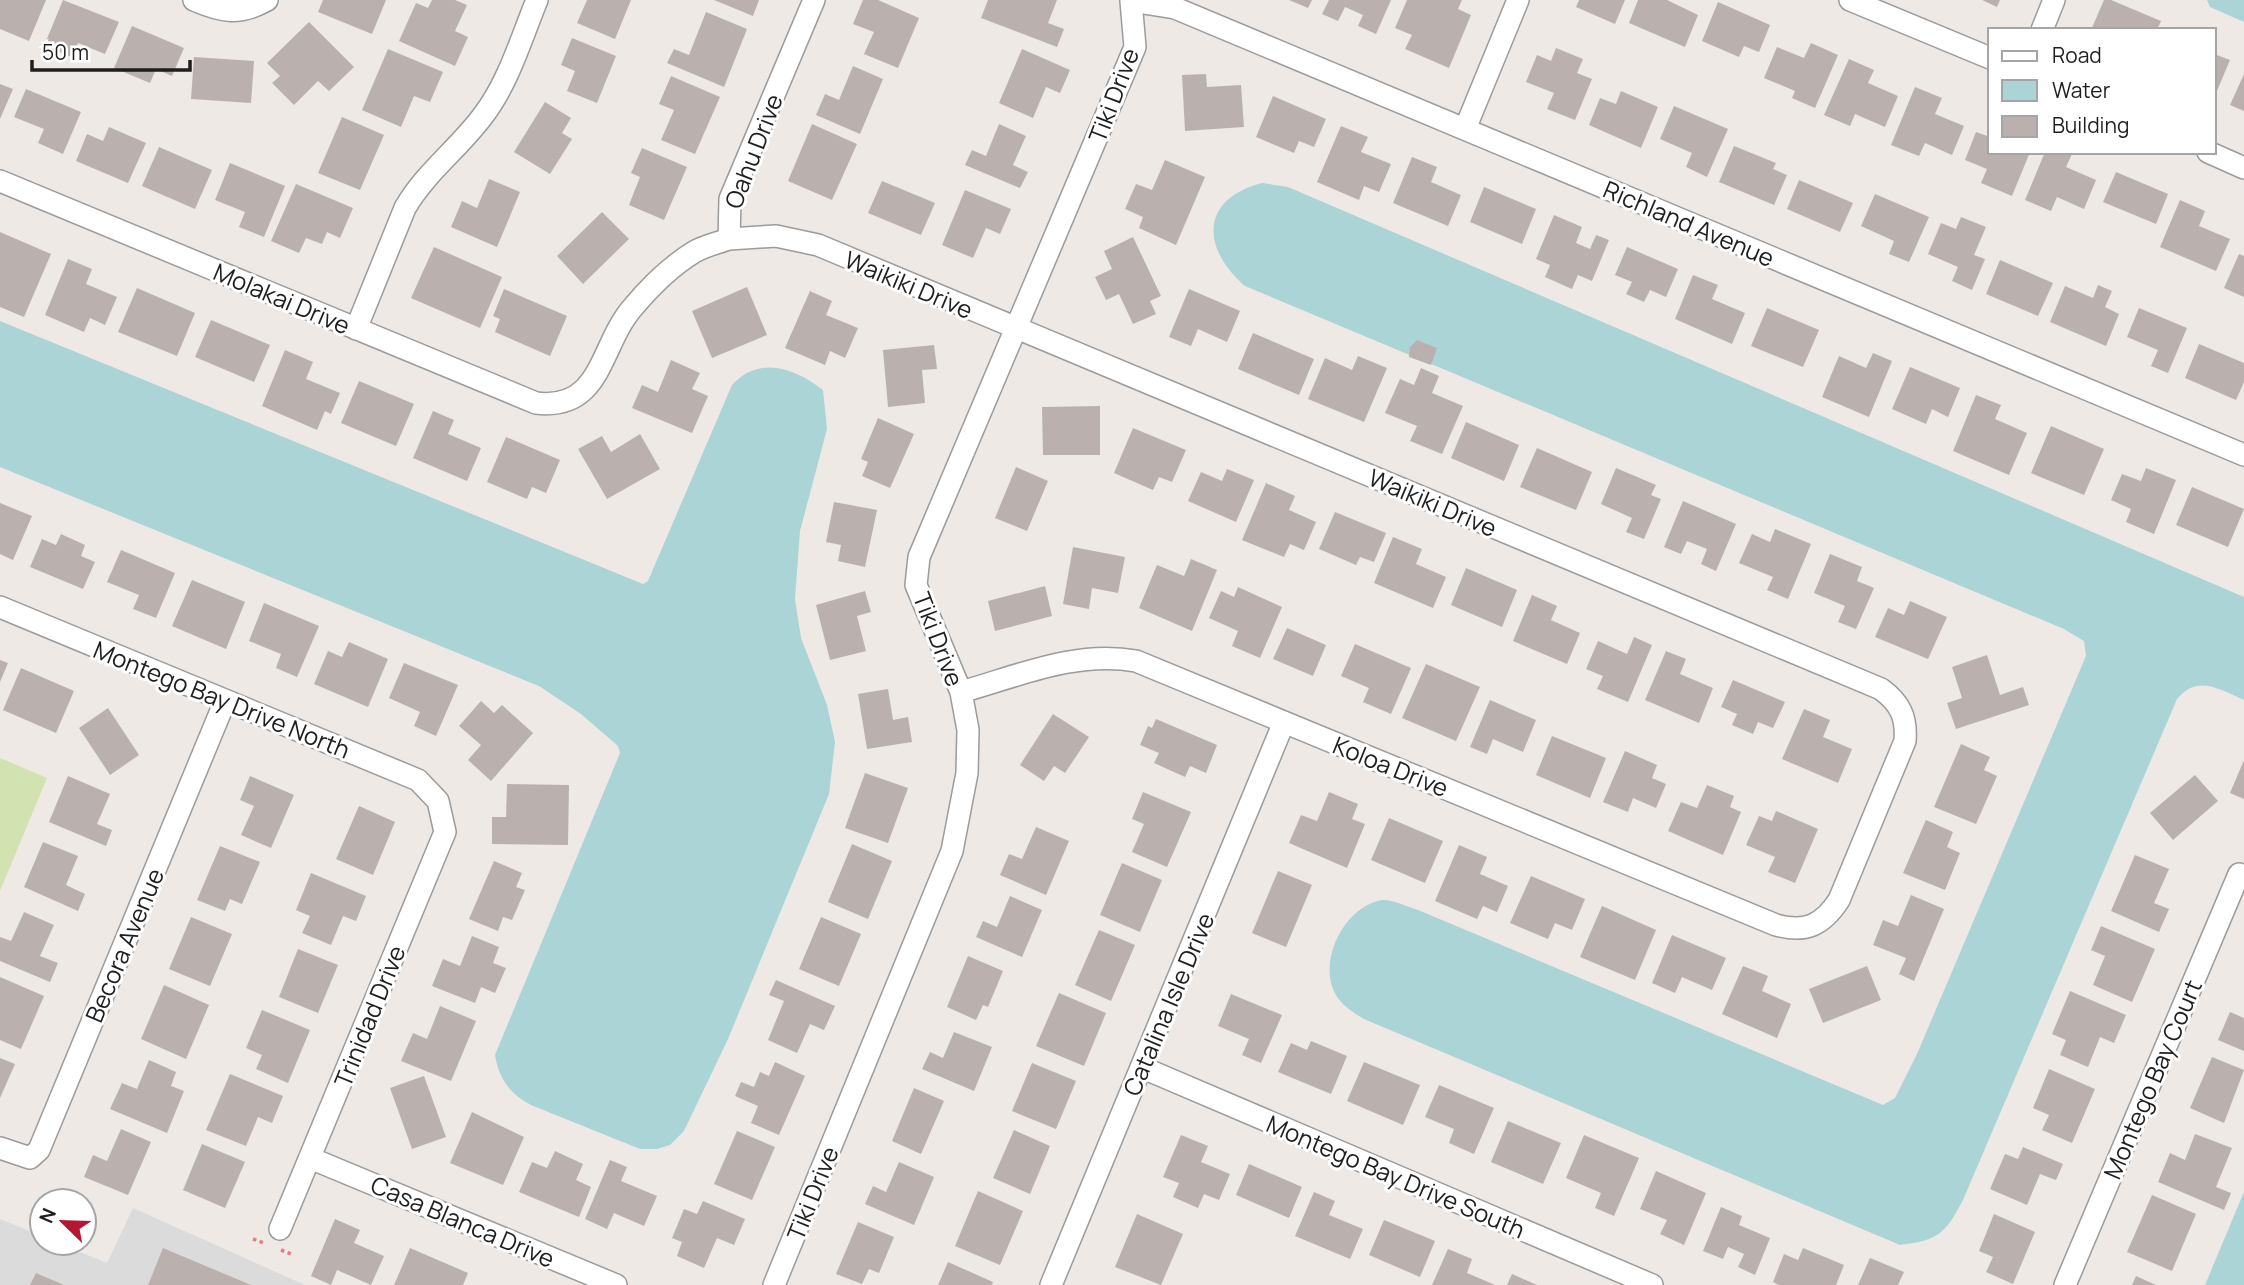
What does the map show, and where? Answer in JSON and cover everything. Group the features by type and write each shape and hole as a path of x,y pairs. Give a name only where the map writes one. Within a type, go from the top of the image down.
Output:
{"street":[{"path":"194,0 221,11 238,12 260,4"},
{"path":"356,329 405,208 415,191 481,119 496,97 537,0"},
{"name":"Oahu Drive","path":"566,401 584,393 592,382 609,345 632,307 695,252 729,239 730,199 814,0"},
{"path":"1465,129 1518,0"},
{"path":"1850,0 1988,57"},
{"path":"2043,28 2054,0"},
{"name":"Richland Avenue","path":"1131,1 1175,8 2244,455"},
{"name":"Tiki Drive","path":"774,1285 952,851 967,773 968,730 961,692 916,585 919,557 1135,47 1131,1"},
{"path":"2212,154 2244,168"},
{"name":"Molakai Drive","path":"0,181 536,402 553,405 566,401"},
{"name":"Waikiki Drive","path":"729,239 776,236 818,245 1881,689 1901,709 1906,724 1905,741 1839,900 1829,915 1815,926"},
{"name":"Montego Bay Drive North","path":"0,607 418,780 438,801"},
{"name":"Koloa Drive","path":"961,692 1075,660 1111,656 1136,661 1776,925 1795,930 1815,926"},
{"name":"Becora Avenue","path":"0,1148 30,1158 39,1150 225,701"},
{"name":"Catalina Isle Drive","path":"1051,1285 1284,722"},
{"name":"Trinidad Drive","path":"280,1229 445,832 438,801"},
{"name":"Montego Bay Court","path":"2064,1285 2239,874"},
{"name":"Montego Bay Drive South","path":"1141,1067 1652,1285"},
{"name":"Casa Blanca Drive","path":"310,1158 616,1285"}],"shaded area":[{"path":"133,1208 305,1285 0,1285 0,1219 28,1230 28,1257 92,1257 107,1263"}],"green space":[{"path":"0,758 47,778 0,891"}],"water":[{"path":"2207,0 2244,0 2244,22 2210,7"},
{"path":"1262,183 1288,187 2244,597 2244,700 2217,688 2200,685 2185,691 2177,699 1963,1200 1951,1221 1932,1238 1900,1245 1364,1019 1342,1003 1333,989 1330,962 1333,948 1347,922 1357,912 1382,900 1395,902 1883,1105 1895,1098 1917,1054 2086,656 2084,641 2064,629 1245,286 1220,256 1214,226 1218,213 1227,200 1242,190"},
{"path":"0,321 643,584 648,581 732,385 754,370 777,368 801,376 823,390 827,429 800,531 795,599 801,638 827,705 835,742 829,794 728,1039 684,1131 670,1145 657,1149 640,1149 531,1105 507,1085 499,1071 495,1055 620,753 618,746 581,714 539,686 0,467"},
{"path":"2244,1192 2244,1285 2205,1285"}],"building":[{"path":"0,0 46,0 29,41 0,29"},
{"path":"63,0 119,22 105,54 78,43 72,57 44,46"},
{"path":"323,0 386,0 372,34 318,12"},
{"path":"432,0 455,0 467,5 455,31 468,37 455,66 399,41 416,3 428,8"},
{"path":"587,0 631,0 615,39 577,23"},
{"path":"714,0 759,0 753,16"},
{"path":"863,0 878,0 919,18 898,68 864,54 874,32 853,24"},
{"path":"988,0 1057,0 1048,23 1064,29 1057,47 981,18"},
{"path":"1289,0 1312,0 1308,8"},
{"path":"1329,0 1391,0 1376,34 1358,26 1363,15 1345,7 1338,21 1322,14"},
{"path":"1407,0 1462,0 1458,9 1471,15 1449,68 1405,49 1412,35 1395,28"},
{"path":"1579,0 1625,0 1615,24 1576,7"},
{"path":"1638,0 1667,0 1698,15 1685,47 1629,23"},
{"path":"1982,0 2000,0 1997,7"},
{"path":"2104,0 2111,0 2161,21 2158,28 2092,28"},
{"path":"1718,2 1770,25 1759,52 1744,46 1739,57 1702,41"},
{"path":"706,12 747,29 724,87 667,63 674,49 689,55"},
{"path":"309,22 354,67 329,91 318,81 294,105 272,83 280,76 267,63"},
{"path":"132,26 184,48 172,76 156,69 150,83 114,68"},
{"path":"572,38 616,56 597,103 567,91 575,71 561,65"},
{"path":"1811,43 1838,55 1815,108 1792,98 1795,91 1764,78 1777,47 1804,58"},
{"path":"1556,48 1583,59 1577,73 1592,79 1575,120 1547,109 1554,93 1526,82 1537,55 1551,61"},
{"path":"388,49 443,72 430,102 414,96 401,127 362,110"},
{"path":"1022,49 1070,70 1060,93 1046,87 1033,118 999,103"},
{"path":"2216,55 2230,60 2216,93"},
{"path":"194,57 254,61 251,103 191,99"},
{"path":"1849,59 1874,70 1868,83 1898,96 1885,127 1855,114 1850,126 1824,115"},
{"path":"853,66 883,79 860,134 816,115 825,94 839,100"},
{"path":"1206,74 1207,87 1241,85 1244,127 1185,131 1182,75"},
{"path":"2244,74 2244,111 2230,105"},
{"path":"671,76 720,97 695,154 661,140 674,110 659,104"},
{"path":"0,84 13,89 0,119"},
{"path":"1915,87 1942,98 1935,114 1964,126 1952,155 1925,143 1919,156 1891,145"},
{"path":"26,89 81,112 63,154 38,143 44,129 14,117"},
{"path":"1621,91 1658,107 1641,148 1589,125 1600,98 1616,104"},
{"path":"1273,96 1326,119 1314,147 1299,141 1294,153 1256,137"},
{"path":"545,102 571,118 562,133 572,139 550,174 514,152"},
{"path":"1674,106 1728,129 1707,177 1686,167 1692,153 1660,139"},
{"path":"342,117 384,135 360,190 318,173"},
{"path":"812,124 857,144 832,200 788,181"},
{"path":"999,124 1026,136 1013,165 1028,172 1020,188 965,165 972,150 986,156"},
{"path":"1341,126 1368,137 1361,152 1391,164 1379,192 1364,186 1359,200 1317,182"},
{"path":"109,127 146,143 128,183 76,161 87,134 103,141"},
{"path":"1976,132 1988,136 1988,154 2029,154 2012,196 1981,183 1987,169 1965,160"},
{"path":"1734,146 1776,163 1773,169 1787,175 1774,205 1719,182"},
{"path":"159,147 212,170 195,209 142,186"},
{"path":"642,148 687,167 664,220 629,205 640,177 631,173"},
{"path":"2044,154 2072,154 2066,167 2096,180 2084,209 2057,197 2051,211 2025,200"},
{"path":"1412,157 1437,167 1431,182 1461,195 1448,226 1393,203"},
{"path":"1165,160 1205,177 1176,245 1139,228 1143,217 1125,209 1136,184 1152,190"},
{"path":"230,163 285,186 264,237 239,227 245,212 215,200"},
{"path":"2116,172 2168,194 2156,224 2103,202"},
{"path":"489,179 520,192 497,247 451,227 462,201 477,208"},
{"path":"1799,180 1853,203 1840,232 1787,209"},
{"path":"882,181 935,203 921,235 868,213"},
{"path":"296,184 353,208 340,238 327,232 322,244 306,238 299,253 271,241"},
{"path":"1484,187 1536,209 1522,244 1470,222"},
{"path":"965,190 1011,209 1000,234 986,228 973,258 942,245"},
{"path":"1875,194 1929,217 1909,262 1889,254 1894,241 1861,226"},
{"path":"2180,200 2205,211 2199,226 2230,239 2216,271 2160,247"},
{"path":"602,212 629,239 583,284 557,256"},
{"path":"1554,215 1582,227 1576,243 1590,249 1596,235 1609,240 1592,281 1578,275 1572,289 1545,277 1550,265 1536,259"},
{"path":"1961,217 1986,227 1974,255 1985,259 1972,290 1952,281 1958,267 1928,254 1941,223 1956,229"},
{"path":"0,232 51,254 24,317 0,307"},
{"path":"1133,237 1161,296 1150,301 1156,314 1133,324 1119,294 1106,300 1095,277 1112,269 1104,251"},
{"path":"434,247 502,277 480,328 411,298"},
{"path":"1627,247 1678,269 1666,297 1650,290 1644,302 1626,294 1632,282 1615,275"},
{"path":"2239,254 2244,256 2244,297 2224,288"},
{"path":"68,259 92,269 86,284 117,297 105,325 90,318 84,332 45,315"},
{"path":"2000,260 2053,283 2038,316 1986,294"},
{"path":"1693,275 1718,285 1712,299 1745,313 1732,344 1675,319"},
{"path":"2098,285 2112,291 2105,307 2119,314 2106,346 2050,322 2065,286 2093,298"},
{"path":"747,287 767,335 712,358 692,311"},
{"path":"137,288 195,313 177,356 118,332"},
{"path":"504,289 567,316 550,356 495,332 500,319 493,316"},
{"path":"1189,289 1240,311 1227,342 1198,329 1191,346 1169,337"},
{"path":"810,291 832,301 826,315 858,328 845,358 830,351 825,365 785,348"},
{"path":"1767,308 1819,330 1803,367 1751,346"},
{"path":"2139,308 2187,328 2168,373 2151,366 2158,350 2127,337"},
{"path":"211,320 270,345 254,382 195,357"},
{"path":"1253,333 1314,359 1299,395 1238,369"},
{"path":"1417,340 1437,348 1431,365 1409,357 1410,347"},
{"path":"2199,344 2244,363 2244,382 2236,400 2185,378"},
{"path":"934,345 937,369 922,370 925,403 888,407 883,350"},
{"path":"285,350 313,362 306,379 340,393 331,414 325,411 317,430 262,406"},
{"path":"1873,353 1892,361 1869,417 1822,397 1839,356 1866,368"},
{"path":"1358,356 1387,368 1364,422 1308,399 1325,358 1352,370"},
{"path":"671,360 700,373 692,389 708,396 692,433 632,408 642,385 658,392"},
{"path":"1910,367 1960,388 1948,417 1932,409 1926,424 1892,409"},
{"path":"1421,368 1439,376 1432,393 1463,406 1442,454 1410,441 1417,426 1385,413 1400,379 1414,385"},
{"path":"359,381 414,404 396,446 341,423"},
{"path":"1976,395 2001,405 1995,419 2027,433 2009,475 1953,451"},
{"path":"1100,406 1100,455 1043,455 1042,407"},
{"path":"433,411 454,420 448,434 481,448 467,481 413,458"},
{"path":"878,418 914,434 890,488 862,476 868,462 861,459"},
{"path":"1466,422 1519,445 1504,481 1451,458"},
{"path":"2051,426 2104,449 2084,495 2031,473"},
{"path":"1133,428 1186,450 1172,482 1159,477 1153,490 1114,473"},
{"path":"640,434 660,469 607,499 578,449 602,436 611,452"},
{"path":"506,437 560,460 546,493 532,487 527,499 487,482"},
{"path":"1537,448 1592,472 1576,510 1520,487"},
{"path":"1016,467 1048,481 1027,531 995,518"},
{"path":"1616,468 1656,485 1651,495 1661,499 1644,539 1626,532 1632,518 1601,504"},
{"path":"2146,468 2176,480 2154,534 2126,522 2131,509 2111,500 2122,474 2141,481"},
{"path":"1227,469 1254,480 1236,522 1188,501 1201,472 1222,481"},
{"path":"1266,483 1295,496 1289,510 1316,522 1304,550 1290,544 1284,557 1242,540"},
{"path":"2192,487 2244,509 2228,547 2176,525"},
{"path":"1683,501 1736,524 1716,571 1701,564 1707,549 1687,541 1681,554 1664,547"},
{"path":"834,502 877,510 865,567 838,561 841,545 826,542"},
{"path":"0,503 32,516 13,560 0,554"},
{"path":"1335,512 1386,533 1374,562 1360,557 1356,565 1319,549"},
{"path":"1775,529 1811,544 1788,599 1767,590 1773,577 1739,563 1752,534 1770,542"},
{"path":"61,534 85,545 81,556 95,562 83,589 30,567 42,539 56,545"},
{"path":"1393,537 1422,549 1416,564 1446,577 1433,608 1374,583"},
{"path":"1073,547 1125,557 1118,593 1092,588 1089,609 1063,604"},
{"path":"121,550 175,573 156,618 133,609 139,595 107,582"},
{"path":"1830,554 1862,567 1857,581 1874,588 1856,629 1838,622 1845,606 1814,593"},
{"path":"1191,559 1217,570 1192,631 1139,608 1157,565 1184,576"},
{"path":"1466,568 1517,590 1502,627 1451,605"},
{"path":"192,580 245,602 226,649 172,626"},
{"path":"1045,586 1052,616 995,631 988,601"},
{"path":"1238,587 1282,607 1260,658 1232,646 1238,631 1209,618 1221,591 1234,597"},
{"path":"865,591 871,612 857,616 866,651 830,660 816,605"},
{"path":"1532,595 1557,606 1551,620 1580,633 1567,664 1513,641"},
{"path":"1910,601 1947,617 1928,659 1875,637 1888,608 1904,615"},
{"path":"264,603 319,626 297,677 276,668 281,654 249,641"},
{"path":"1287,628 1326,645 1313,676 1273,659"},
{"path":"1634,637 1652,645 1628,702 1597,689 1603,676 1586,669 1598,641 1627,654"},
{"path":"349,642 388,659 368,707 314,684 328,651 342,657"},
{"path":"1355,644 1411,668 1391,714 1363,702 1369,688 1341,676"},
{"path":"1666,651 1686,659 1680,674 1713,688 1699,723 1645,700"},
{"path":"1987,655 2000,695 2023,687 2029,705 1956,729 1947,703 1962,698 1952,667"},
{"path":"0,660 8,663 0,682"},
{"path":"404,663 458,685 436,736 414,726 420,712 389,698"},
{"path":"1426,664 1480,687 1456,741 1402,718"},
{"path":"21,668 74,691 56,733 3,710"},
{"path":"1733,680 1785,702 1773,728 1758,722 1753,734 1732,725 1737,714 1721,707"},
{"path":"888,689 893,720 908,717 912,742 867,749 858,694"},
{"path":"1490,700 1536,720 1523,752 1493,739 1487,754 1470,747"},
{"path":"481,701 494,713 502,705 533,733 491,781 468,760 481,745 459,726"},
{"path":"108,708 139,755 110,775 79,728"},
{"path":"1804,709 1830,720 1823,737 1852,749 1838,783 1782,759"},
{"path":"1053,714 1089,737 1065,773 1054,766 1044,781 1020,765"},
{"path":"1156,719 1217,745 1206,773 1190,766 1185,777 1154,763 1159,753 1140,745 1148,726 1152,728"},
{"path":"1552,736 1606,758 1590,798 1536,775"},
{"path":"1961,744 1990,757 1984,770 1997,776 1976,824 1934,807"},
{"path":"1625,751 1657,765 1652,778 1666,784 1656,808 1633,798 1628,812 1603,802"},
{"path":"2244,760 2244,799 2230,793"},
{"path":"865,773 908,788 888,843 845,828"},
{"path":"2195,775 2218,801 2173,840 2150,813"},
{"path":"68,776 110,794 97,824 112,830 106,846 49,822"},
{"path":"250,776 294,795 271,848 241,835 254,806 240,800"},
{"path":"507,784 569,785 568,845 492,844 492,817 506,817"},
{"path":"1707,785 1734,796 1730,807 1741,812 1723,855 1668,831 1681,802 1697,808"},
{"path":"1143,792 1191,812 1167,867 1132,852 1144,824 1132,819"},
{"path":"1329,792 1358,804 1352,819 1365,824 1347,868 1289,843 1301,815 1317,821"},
{"path":"359,806 395,822 373,875 336,859"},
{"path":"1776,811 1818,829 1795,883 1768,872 1775,857 1746,845 1759,816 1772,821"},
{"path":"1389,818 1443,841 1425,883 1371,860"},
{"path":"1926,820 1953,832 1947,847 1960,853 1945,890 1903,873"},
{"path":"1036,827 1069,841 1046,895 1000,875 1009,854 1022,859"},
{"path":"43,842 78,856 66,885 85,894 78,911 24,887"},
{"path":"852,844 892,861 868,919 828,902"},
{"path":"1459,845 1487,857 1480,874 1508,886 1497,912 1483,906 1477,919 1435,901"},
{"path":"220,846 260,862 242,904 230,899 225,911 197,900"},
{"path":"2135,855 2169,869 2154,903 2169,909 2159,932 2111,911"},
{"path":"494,861 522,873 516,887 525,890 512,920 503,917 498,931 469,919"},
{"path":"1122,863 1162,880 1140,932 1100,915"},
{"path":"1278,871 1312,885 1286,947 1252,933"},
{"path":"311,873 366,896 356,921 343,916 331,945 302,933 310,916 296,910"},
{"path":"1531,876 1585,899 1572,930 1555,923 1548,939 1510,923"},
{"path":"1911,895 1944,909 1914,981 1899,974 1906,958 1873,945 1883,920 1898,926"},
{"path":"1010,896 1042,910 1022,957 976,937 983,921 997,927"},
{"path":"1602,906 1656,930 1635,980 1580,957"},
{"path":"24,912 54,925 40,956 58,963 50,982 0,961 0,937 11,941"},
{"path":"191,917 232,934 210,986 169,969"},
{"path":"821,917 861,934 839,986 799,969"},
{"path":"2101,926 2155,949 2132,1002 2093,985 2105,956 2091,950"},
{"path":"1099,930 1135,945 1111,1001 1075,985"},
{"path":"1672,935 1726,958 1712,990 1682,977 1675,993 1652,983"},
{"path":"472,936 499,947 493,963 506,968 495,993 481,987 475,1003 432,986 443,959 460,966"},
{"path":"298,949 338,965 318,1013 279,997"},
{"path":"968,956 1003,971 988,1007 983,1005 976,1020 947,1007"},
{"path":"1743,966 1768,976 1762,991 1791,1004 1777,1038 1722,1014"},
{"path":"1867,966 1881,1000 1823,1023 1809,989"},
{"path":"0,977 44,996 21,1049 0,1040"},
{"path":"776,980 835,1006 824,1030 810,1024 797,1053 768,1040 784,1001 769,995"},
{"path":"164,985 209,1005 186,1059 141,1039"},
{"path":"2070,991 2126,1015 2114,1043 2100,1037 2088,1067 2060,1055 2066,1040 2052,1034"},
{"path":"1059,993 1106,1013 1084,1066 1036,1046"},
{"path":"1231,994 1282,1015 1261,1063 1242,1055 1249,1039 1218,1026"},
{"path":"440,1006 476,1021 451,1081 401,1061 413,1033 427,1039"},
{"path":"262,1010 310,1030 288,1083 256,1069 262,1055 246,1048"},
{"path":"2230,1012 2244,1018 2244,1051 2218,1040"},
{"path":"954,1032 992,1047 974,1091 922,1069 930,1052 943,1058"},
{"path":"1311,1041 1347,1056 1331,1094 1278,1072 1291,1043 1307,1050"},
{"path":"2212,1057 2244,1070 2224,1123 2190,1108"},
{"path":"0,1058 15,1064 0,1098"},
{"path":"149,1060 176,1072 171,1086 184,1091 167,1133 110,1109 122,1083 137,1089"},
{"path":"775,1062 805,1076 779,1135 751,1123 758,1106 735,1096 741,1082 754,1087 760,1072 769,1076"},
{"path":"1364,1062 1420,1085 1403,1125 1347,1101"},
{"path":"1032,1063 1076,1081 1056,1129 1012,1111"},
{"path":"2049,1069 2095,1089 2072,1143 2042,1130 2049,1115 2033,1108"},
{"path":"230,1074 283,1096 272,1123 258,1117 246,1146 206,1130"},
{"path":"424,1076 446,1137 412,1149 390,1088"},
{"path":"1439,1085 1494,1108 1474,1154 1449,1143 1454,1129 1425,1117"},
{"path":"914,1088 944,1101 921,1154 892,1141"},
{"path":"472,1112 524,1137 503,1185 450,1163"},
{"path":"1508,1121 1561,1143 1543,1184 1491,1162"},
{"path":"121,1129 151,1142 128,1195 84,1177 93,1155 107,1161"},
{"path":"1014,1130 1050,1146 1030,1194 993,1178"},
{"path":"737,1131 775,1147 752,1200 714,1184"},
{"path":"2195,1134 2232,1148 2216,1187 2231,1193 2224,1210 2158,1182 2170,1153 2185,1160"},
{"path":"1181,1135 1208,1146 1201,1162 1230,1174 1219,1200 1204,1194 1198,1208 1173,1197 1179,1183 1163,1177"},
{"path":"1584,1135 1639,1158 1614,1216 1595,1208 1601,1193 1566,1178"},
{"path":"202,1144 245,1162 225,1208 183,1190"},
{"path":"2023,1147 2063,1164 2056,1180 2040,1174 2027,1205 1990,1189 2005,1154 2018,1159"},
{"path":"555,1151 583,1164 576,1180 591,1187 579,1217 519,1192 532,1162 547,1168"},
{"path":"610,1160 627,1167 621,1181 657,1196 644,1226 614,1213 607,1229 585,1219"},
{"path":"899,1162 934,1177 914,1225 865,1204 873,1186 886,1192"},
{"path":"1249,1164 1302,1187 1289,1218 1236,1195"},
{"path":"1656,1171 1706,1193 1684,1245 1660,1234 1667,1220 1640,1209"},
{"path":"978,1191 1023,1211 1000,1265 955,1246"},
{"path":"1314,1192 1335,1201 1329,1215 1363,1229 1350,1259 1295,1236"},
{"path":"2152,1195 2196,1214 2172,1271 2127,1252"},
{"path":"703,1201 745,1219 734,1245 717,1238 704,1268 677,1256 682,1242 672,1238 684,1209 697,1214"},
{"path":"1721,1207 1742,1216 1739,1225 1770,1238 1755,1275 1738,1267 1744,1254 1728,1247 1723,1259 1703,1251"},
{"path":"1137,1214 1183,1234 1161,1285 1115,1267"},
{"path":"1994,1214 2035,1232 2013,1284 1986,1272 1993,1257 1979,1251"},
{"path":"335,1219 360,1230 354,1243 384,1256 371,1285 337,1270 331,1285 311,1276"},
{"path":"1384,1220 1435,1241 1420,1277 1369,1255"},
{"path":"858,1222 894,1237 879,1273 869,1269 862,1284 836,1274"},
{"path":"163,1248 251,1285 148,1285"},
{"path":"410,1248 468,1273 463,1285 394,1285"},
{"path":"1803,1248 1844,1265 1836,1285 1779,1285 1773,1282 1784,1254 1798,1260"},
{"path":"1448,1249 1472,1259 1467,1273 1495,1285 1432,1285"},
{"path":"1870,1258 1904,1272 1898,1285 1858,1285"},
{"path":"948,1262 993,1282 992,1285 938,1285"},
{"path":"36,1273 64,1285 30,1285"},
{"path":"1512,1274 1537,1285 1507,1285"},
{"path":"2136,1276 2156,1285 2132,1285"}]}
